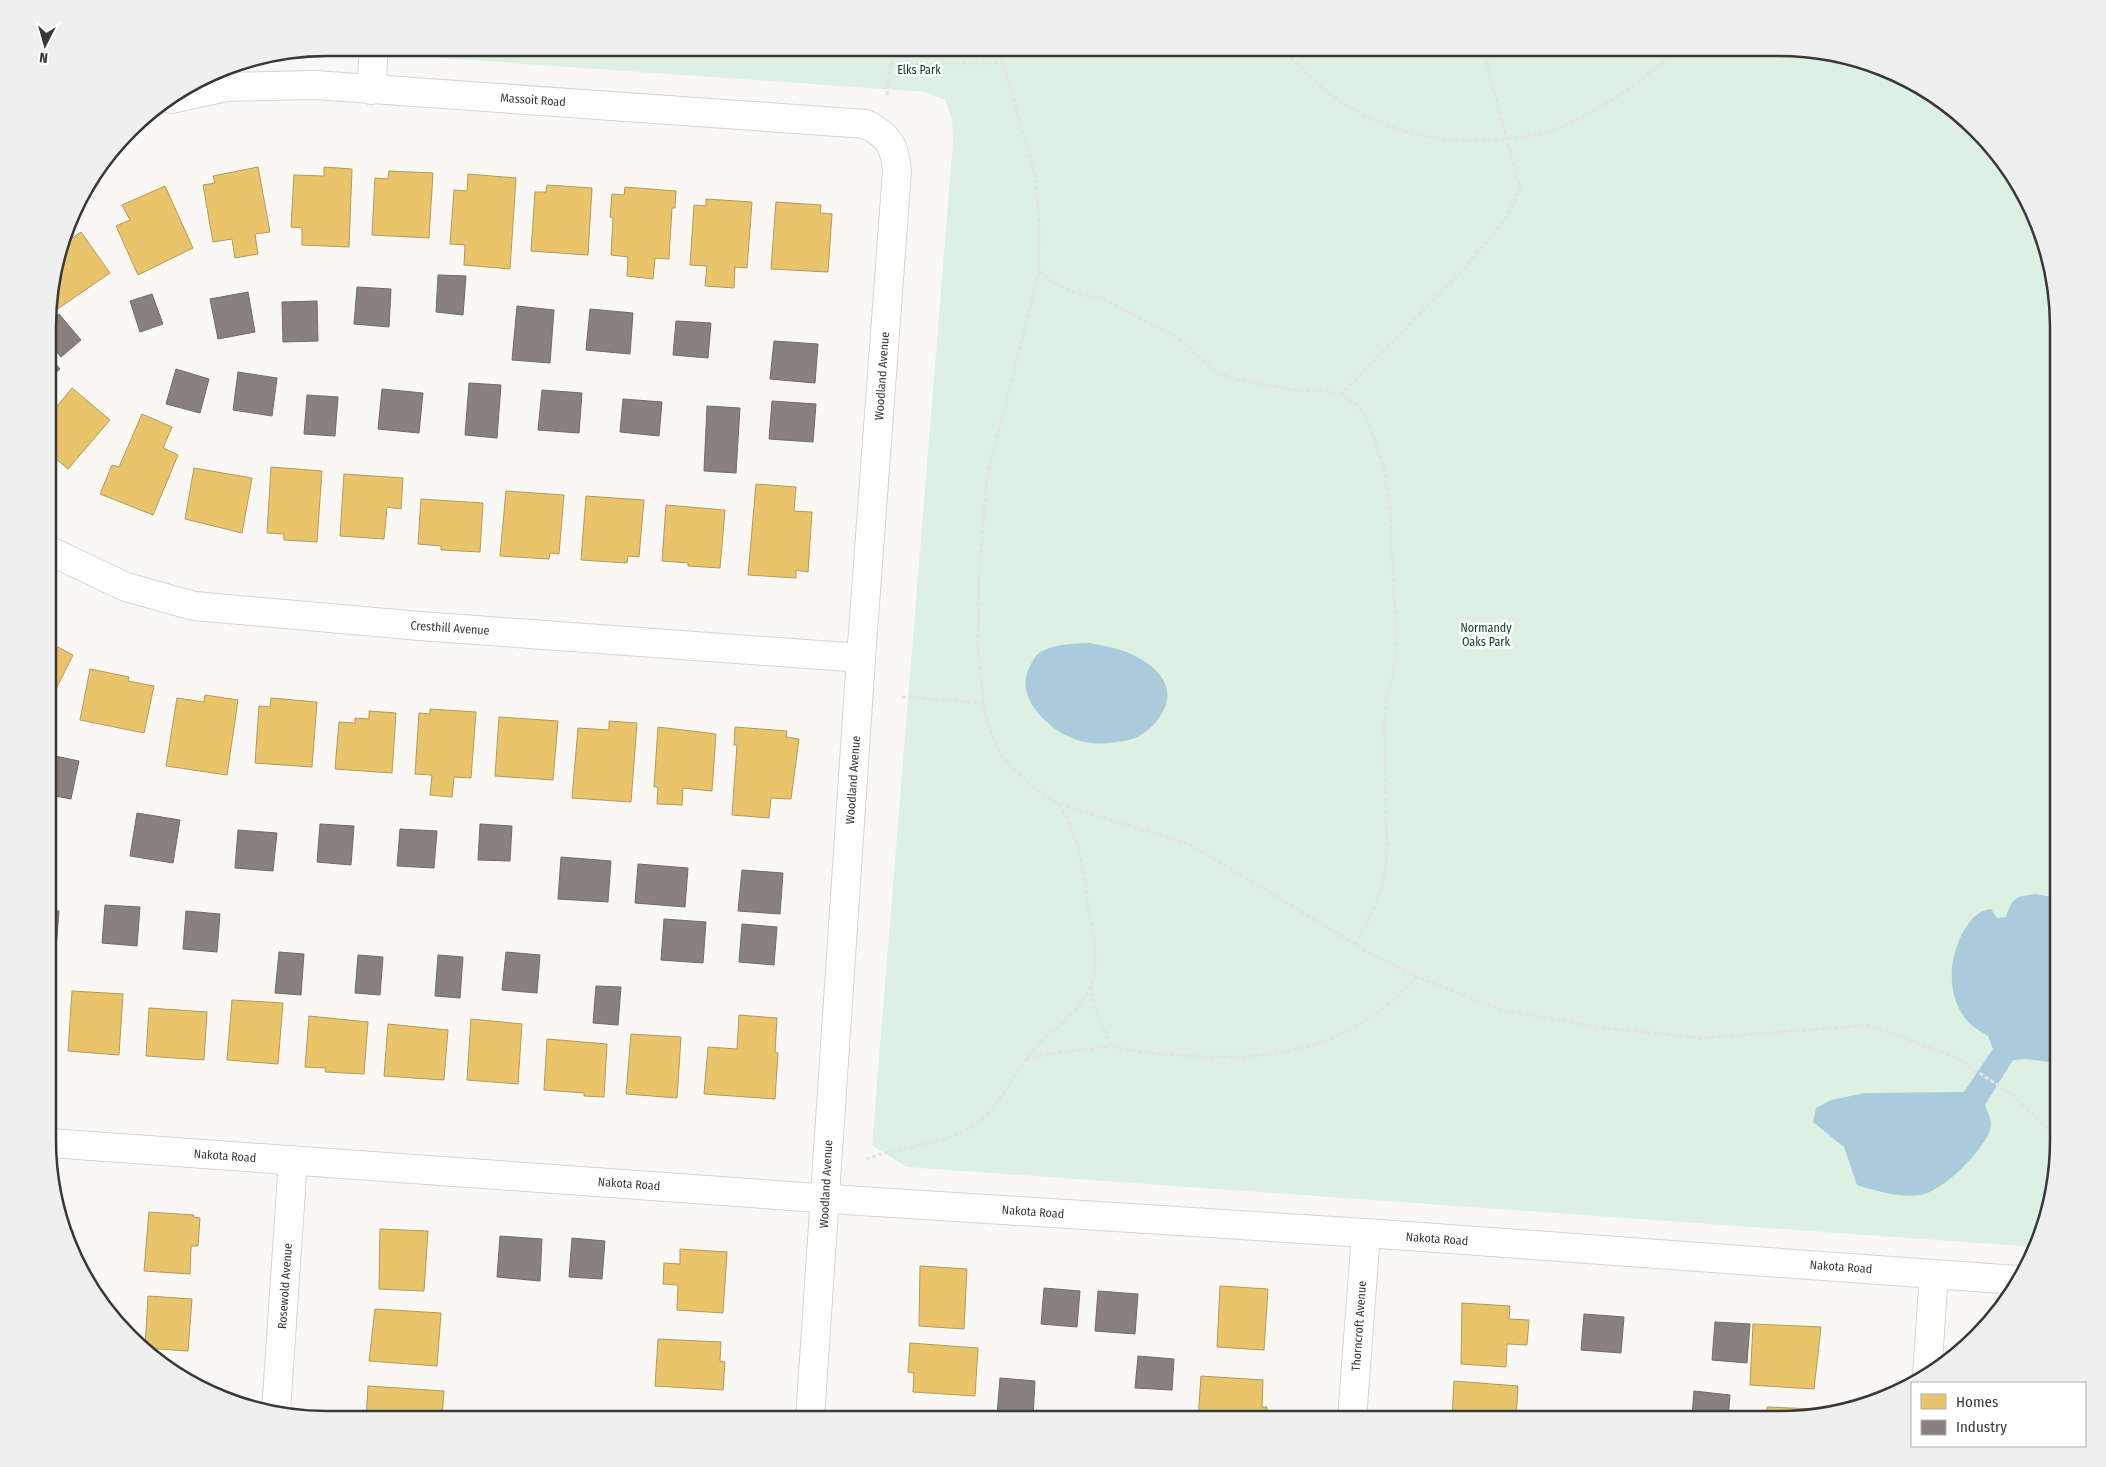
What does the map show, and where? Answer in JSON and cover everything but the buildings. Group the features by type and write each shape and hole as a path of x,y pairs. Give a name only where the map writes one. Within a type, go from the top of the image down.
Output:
{"street":[{"path":"371,90 373,56"},
{"name":"Massoit Road","path":"188,95 226,87 316,84 371,90 866,124 880,132 890,142"},
{"name":"Woodland Avenue","path":"811,1411 861,658 897,171 896,155 890,142"},
{"name":"Cresthill Avenue","path":"56,554 126,587 194,606 420,626 861,658"},
{"name":"Nakota Road","path":"56,1143 825,1199 1366,1233 2010,1280"},
{"name":"Rosewold Avenue","path":"276,1406 293,1160"},
{"name":"Thorncroft Avenue","path":"1353,1411 1366,1233"},
{"path":"1927,1366 1934,1274"}],"path":[{"path":"887,95 890,64 894,56"},
{"path":"1001,56 1035,175 1039,218 1039,271 987,477 979,577 978,648 985,715 999,753 1030,785 1057,802 1191,845 1356,944 1417,977 1502,1010 1603,1028 1701,1038 1868,1025 1955,1057 2000,1085 2050,1130"},
{"path":"1289,56 1308,76 1338,100 1378,121 1423,136 1474,141 1507,140 1543,133 1618,97 1673,56"},
{"path":"1341,395 1466,266 1507,217 1520,189 1485,56"},
{"path":"890,64 1003,63"},
{"path":"1039,271 1054,284 1086,296 1100,298 1178,338 1216,372 1239,380 1295,390 1323,390 1341,395 1358,405 1368,421 1384,468 1390,512 1396,666 1386,702 1384,728 1387,855 1384,877 1374,906 1356,944"},
{"path":"902,697 984,703"},
{"path":"1057,802 1067,817 1084,866 1095,950 1091,986 1096,1009 1112,1046"},
{"path":"1026,1060 1049,1054 1112,1046 1166,1055 1235,1058 1267,1056 1310,1047 1352,1029 1397,999 1417,977"},
{"path":"866,1158 969,1129 985,1116 1026,1060 1077,1007 1091,986"}],"green space":[{"name":"Normandy Oaks Park","path":"413,56 1797,57 1849,65 1899,84 1944,112 1983,149 2004,177 2029,223 2045,274 2050,327 2050,1140 2045,1193 2028,1246 906,1167 872,1145 953,142 952,120 945,100 925,92"}],"water":[{"path":"1090,643 1116,649 1141,659 1150,665 1163,680 1167,697 1165,707 1153,725 1138,737 1103,743 1077,740 1055,729 1036,711 1030,700 1026,689 1026,678 1030,666 1038,654 1057,646"},
{"path":"2035,894 2050,897 2050,1062 2026,1059 2013,1060 1985,1105 1991,1124 1986,1139 1971,1159 1940,1186 1921,1195 1905,1196 1872,1190 1857,1185 1844,1147 1813,1122 1816,1108 1831,1100 1865,1093 1964,1092 1993,1049 1988,1036 1969,1023 1956,1002 1952,979 1954,955 1963,932 1974,917 1991,909 1997,918 2006,917 2015,899"}],"park label":[{"name":"Elks Park","path":"919,70"}]}
